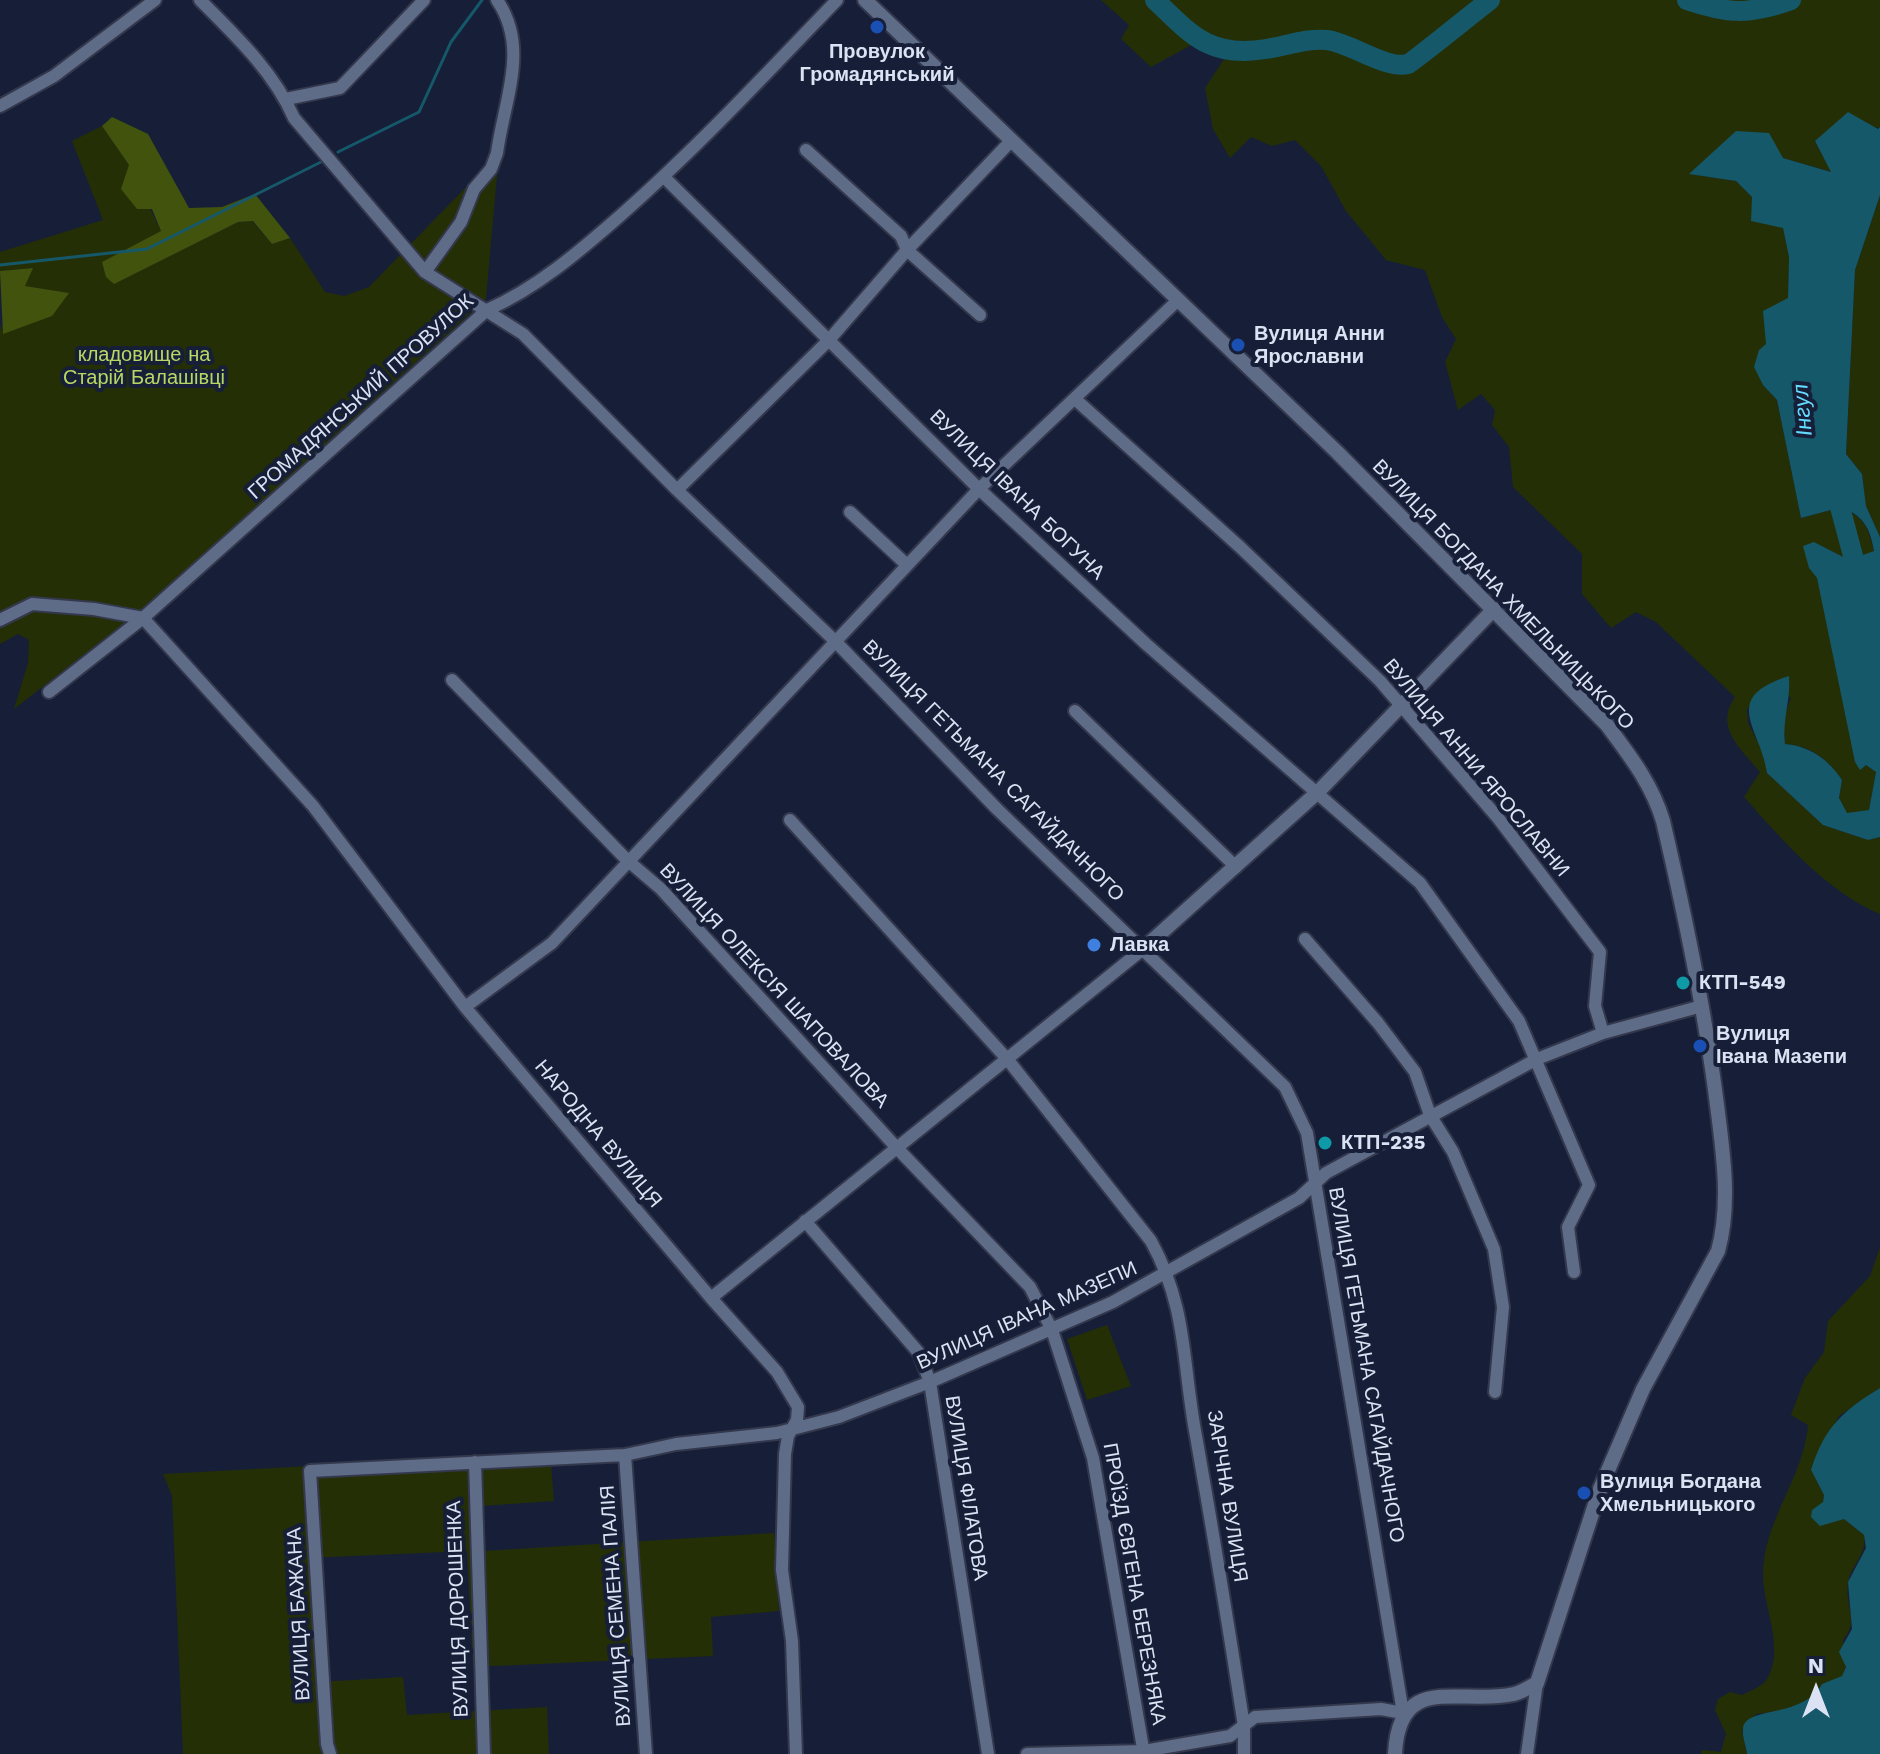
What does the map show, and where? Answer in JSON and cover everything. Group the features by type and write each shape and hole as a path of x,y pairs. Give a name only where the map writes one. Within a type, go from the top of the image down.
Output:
{"street":[{"path":"0,106 54,76 155,0"},
{"name":"ВУЛИЦЯ ГЕТЬМАНА САГАЙДАЧНОГО","path":"200,0 247,48 286,99 301,127 425,272 523,334 677,490 835,641 997,809 1285,1087 1307,1133 1403,1713 1398,1722 1395,1754"},
{"path":"286,99 340,88 424,0"},
{"path":"425,272 461,222 474,189 491,169 497,153 516,44 510,20 497,0"},
{"name":"ГРОМАДЯНСЬКИЙ ПРОВУЛОК","path":"49,692 143,618 487,310 509,300 580,251 664,177 837,0"},
{"name":"ВУЛИЦЯ БОГДАНА ХМЕЛЬНИЦЬКОГО","path":"865,0 1176,302 1337,452 1494,609 1607,725 1657,799 1702,1006 1723,1148 1724,1230 1708,1274 1643,1389 1600,1489 1537,1683 1527,1754"},
{"path":"677,490 829,340 907,250 1010,142"},
{"path":"806,150 901,236 907,250 980,315"},
{"name":"ВУЛИЦЯ ІВАНА БОГУНА","path":"664,177 979,489 1146,644 1319,791 1420,883 1519,1021 1589,1185 1568,1227 1574,1272"},
{"path":"465,1007 552,943 979,489 1176,302"},
{"name":"ВУЛИЦЯ АННИ ЯРОСЛАВНИ","path":"1075,399 1380,681 1398,706 1498,818 1600,952 1595,1006 1603,1033"},
{"path":"850,512 907,565"},
{"path":"0,620 32,604 94,609 143,618"},
{"path":"711,1298 1143,949 1319,791 1494,609"},
{"name":"НАРОДНА ВУЛИЦЯ","path":"143,618 313,806 465,1007 777,1372 798,1407 797,1420 785,1454 782,1570 792,1641 796,1754"},
{"name":"ВУЛИЦЯ ОЛЕКСІЯ ШАПОВАЛОВА","path":"452,680 627,860 661,889 896,1147 1030,1287 1052,1330"},
{"path":"1075,711 1236,867"},
{"path":"790,820 1008,1060 1151,1241 1168,1273"},
{"path":"1305,939 1369,1012 1415,1072 1430,1115 1453,1152 1494,1249 1503,1307 1495,1392"},
{"name":"ВУЛИЦЯ ІВАНА МАЗЕПИ","path":"310,1471 625,1455 676,1444 791,1430 839,1417 1052,1330 1168,1273 1299,1198 1326,1173 1537,1059 1603,1033 1702,1006"},
{"name":"ВУЛИЦЯ ФІЛАТОВА","path":"805,1221 919,1353 930,1382 988,1754"},
{"name":"ЗАРІЧНА ВУЛИЦЯ","path":"1168,1273 1183,1324 1195,1434 1244,1726 1244,1754"},
{"name":"ПРОЇЗД ЄВГЕНА БЕРЕЗНЯКА","path":"1052,1330 1093,1458 1144,1752"},
{"name":"ВУЛИЦЯ СЕМЕНА ПАЛІЯ","path":"625,1455 646,1754"},
{"name":"ВУЛИЦЯ ДОРОШЕНКА","path":"475,1462 484,1754"},
{"name":"ВУЛИЦЯ БАЖАНА","path":"310,1471 330,1754"},
{"path":"1027,1754 1144,1752 1230,1736 1255,1717 1381,1709 1403,1713 1419,1701 1434,1697 1516,1694 1537,1683"}],"green space":[{"path":"1101,0 1880,0 1880,127 1815,142 1832,172 1783,158 1690,174 1736,181 1783,228 1789,257 1788,298 1767,344 1763,385 1777,400 1801,518 1842,507 1856,515 1872,544 1874,552 1848,560 1814,542 1809,568 1817,578 1866,765 1876,772 1869,810 1847,814 1839,798 1842,780 1831,766 1803,747 1785,744 1783,721 1791,697 1758,693 1747,710 1748,723 1764,754 1767,773 1823,825 1868,840 1880,837 1880,914 1841,892 1824,878 1790,847 1744,797 1760,772 1738,746 1728,728 1729,708 1735,697 1656,622 1636,612 1611,628 1582,594 1582,554 1513,487 1509,447 1492,425 1495,410 1481,394 1458,410 1445,362 1456,339 1442,317 1425,270 1386,260 1346,211 1321,166 1295,140 1272,146 1251,137 1230,158 1213,129 1205,88 1226,56 1193,44 1151,67 1121,39 1129,25"},
{"path":"112,117 148,134 189,208 222,207 255,194 290,238 272,244 253,221 238,222 114,284 106,277 102,262 161,231 152,209 137,209 121,189 129,165 102,126"},
{"name":"кладовище на Старій Балашівці","path":"102,126 129,165 161,231 103,262 114,283 238,222 252,221 272,244 290,238 325,292 344,296 369,287 499,153 486,299 144,608 14,709 28,663 29,640 18,634 0,644 0,324 3,333 68,293 24,286 32,268 0,271 0,252 103,220 72,141"},
{"path":"1880,195 1880,537 1866,506 1862,474 1846,454 1855,270"},
{"path":"33,268 25,286 69,293 52,316 3,334 0,271"},
{"path":"1880,1247 1880,1388 1839,1416 1811,1470 1824,1495 1823,1502 1835,1518 1844,1519 1864,1535 1863,1549 1848,1583 1851,1619 1843,1640 1846,1667 1842,1677 1822,1684 1802,1704 1756,1714 1742,1730 1747,1754 1701,1754 1702,1750 1721,1752 1726,1734 1715,1710 1718,1699 1730,1692 1742,1695 1756,1688 1765,1682 1772,1668 1774,1643 1764,1589 1764,1557 1799,1463 1808,1425 1791,1415 1805,1378 1824,1352 1828,1321 1870,1276"},
{"path":"1107,1325 1131,1386 1087,1400 1067,1339"},
{"path":"550,1453 554,1501 481,1506 484,1551 774,1533 779,1611 711,1617 713,1656 473,1667 467,1551 308,1558 319,1682 403,1677 407,1715 547,1707 549,1754 183,1754 172,1496 163,1474"}],"water":[{"path":"1848,112 1878,129 1880,127 1880,195 1855,270 1846,454 1862,474 1866,506 1880,537 1880,837 1868,840 1823,825 1767,773 1753,728 1750,704 1755,694 1789,676 1785,744 1811,751 1831,766 1842,780 1839,798 1847,813 1869,810 1876,772 1866,765 1860,770 1855,762 1817,578 1809,568 1803,546 1814,542 1849,560 1874,551 1865,524 1842,507 1801,518 1777,400 1763,385 1754,367 1759,350 1766,344 1763,311 1788,298 1789,257 1783,228 1751,221 1752,197 1736,181 1689,174 1736,131 1769,133 1783,158 1831,172 1815,141"},
{"path":"1880,1388 1880,1754 1747,1754 1743,1732 1746,1722 1753,1717 1801,1703 1822,1684 1842,1676 1846,1667 1839,1652 1852,1629 1848,1582 1866,1548 1864,1535 1844,1519 1820,1526 1811,1517 1812,1510 1823,1502 1824,1495 1811,1470 1822,1442 1837,1421"}],"waterway":[{"path":"338,152 419,112 451,42 482,0"},
{"path":"1155,0 1192,34 1216,47 1247,51 1327,40 1399,65 1408,64 1490,0"},
{"path":"1687,0 1739,11 1791,0"},
{"path":"0,265 147,249 323,161"},
{"name":"Інгул","path":"1833,481 1860,582"}],"place":[{"name":"Провулок Громадянський","path":"877,27"},
{"name":"Вулиця Анни Ярославни","path":"1238,345"},
{"name":"Лавка","path":"1094,945"},
{"name":"КТП-549","path":"1683,983"},
{"name":"Вулиця Івана Мазепи","path":"1700,1046"},
{"name":"КТП-235","path":"1325,1143"},
{"name":"Вулиця Богдана Хмельницького","path":"1584,1493"}]}
